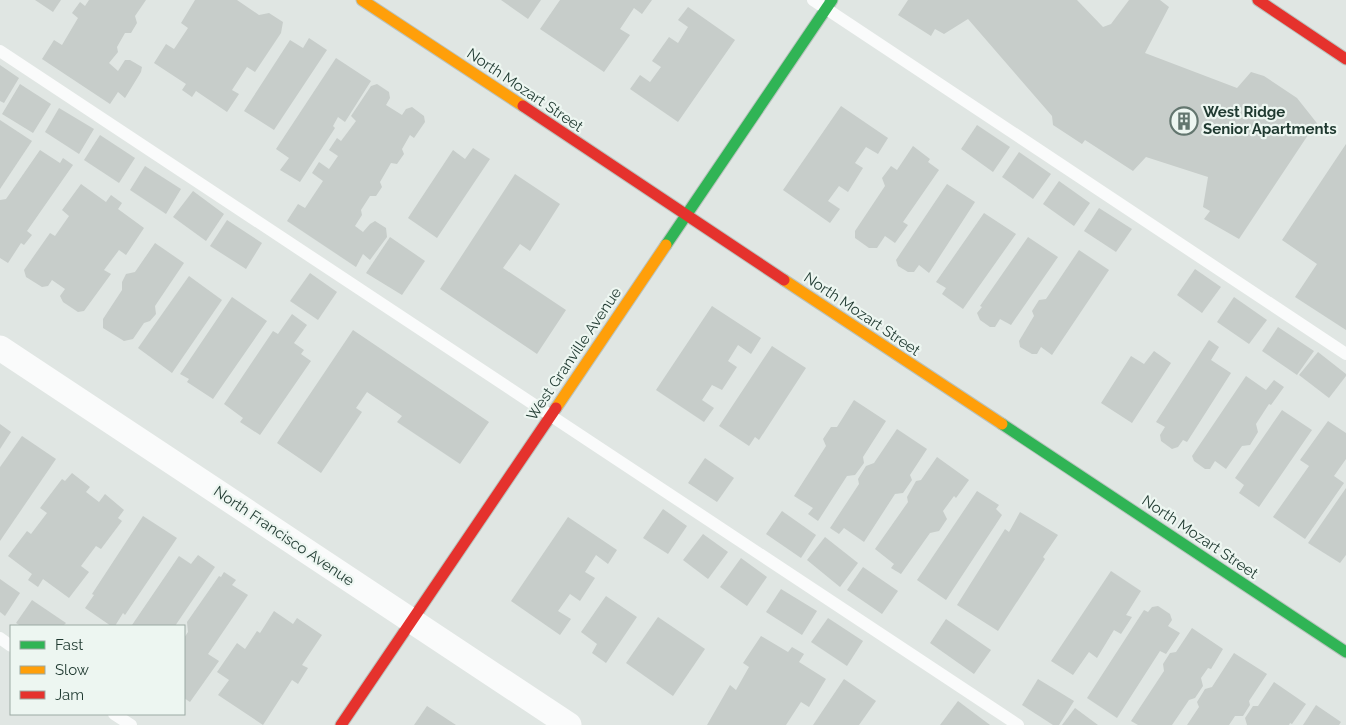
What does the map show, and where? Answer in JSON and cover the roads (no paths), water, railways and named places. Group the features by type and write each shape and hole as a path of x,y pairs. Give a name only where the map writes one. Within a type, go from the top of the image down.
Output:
{"street":[{"name":"North Mozart Street","path":"362,0 1346,652"},
{"path":"1258,0 1346,59"},
{"name":"West Granville Avenue","path":"342,725 829,4"},
{"name":"North Francisco Avenue","path":"0,348 569,725"}],"lane":[{"path":"813,0 829,4 1346,354"},
{"path":"0,51 1018,725"},
{"path":"116,715 131,725"}],"place":[{"name":"West Ridge Senior Apartments","path":"1184,121"}]}
